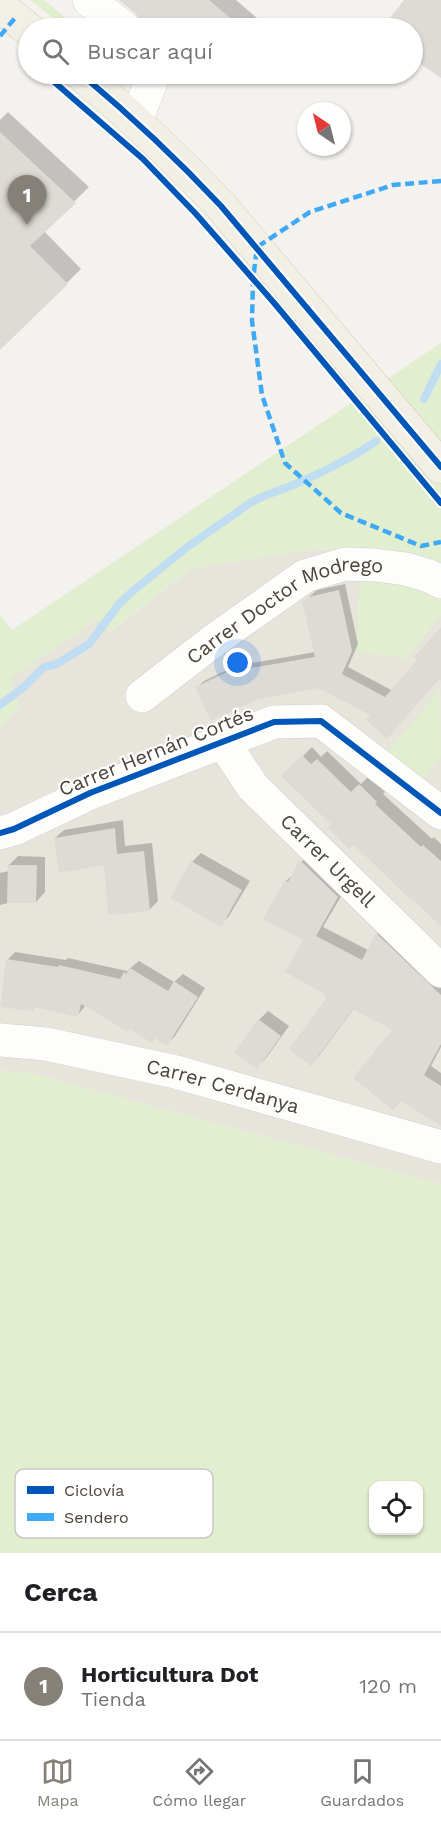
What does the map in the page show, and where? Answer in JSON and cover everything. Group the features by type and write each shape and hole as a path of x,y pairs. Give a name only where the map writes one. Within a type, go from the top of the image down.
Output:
{"main road":[{"path":"0,6 18,21"},
{"path":"92,84 192,175 257,247 441,467"}],"street":[{"path":"89,0 112,18"},
{"path":"136,122 150,84"},
{"name":"Carrer Doctor Modrego","path":"142,696 223,634 305,576 345,564 375,565 406,569 441,582"},
{"name":"Carrer Hernán Cortés","path":"0,833 14,829 90,793 274,722 321,721 441,813"},
{"name":"Carrer Urgell","path":"223,742 253,787 441,971"},
{"name":"Carrer Cerdanya","path":"0,1040 46,1044 176,1072 441,1147"}],"shaded area":[{"path":"315,549 407,557 441,571 441,1184 30,1073 0,1071 0,727 19,707 10,678 97,619 108,633 192,568"}],"green space":[{"path":"30,0 44,0 66,18 53,18"},
{"path":"441,343 441,571 407,557 316,549 192,568 107,633 97,619 11,678 19,707 0,727 0,614 12,630"},
{"path":"360,576 441,592 441,615 405,660 395,656 356,653"},
{"path":"440,689 441,757 423,779 388,752"},
{"path":"0,1071 30,1073 441,1184 441,1553 0,1553"}],"building":[{"path":"119,0 209,0 230,18 139,18"},
{"path":"404,0 441,0 441,78 423,66 423,18 390,18"},
{"path":"0,132 76,203 30,246 68,284 0,350"},
{"path":"339,590 352,651 342,674 385,697 417,660 414,657 441,627 441,681 439,679 387,739 366,720 370,715 318,688 258,699 211,721 195,687 227,672 315,657 302,601 308,597"},
{"path":"302,755 311,764 317,759 351,792 359,784 377,802 375,804 421,847 423,845 441,861 441,926 354,845 349,849 328,827 331,824 281,776"},
{"path":"115,828 117,854 144,851 150,911 108,915 104,865 59,873 54,838"},
{"path":"300,860 338,897 316,936 362,960 376,933 441,995 441,1044 424,1075 441,1086 441,1126 401,1101 393,1110 353,1078 392,1030 353,1009 311,1066 289,1049 327,998 325,994 285,972 303,940 263,919 285,880 288,882"},
{"path":"191,861 242,890 221,927 170,898"},
{"path":"8,865 37,865 36,903 7,903"},
{"path":"6,959 58,967 59,965 120,979 130,968 168,991 174,981 198,997 167,1046 155,1038 152,1043 130,1029 128,1032 81,1004 78,1017 34,1007 33,1011 0,1007"},
{"path":"258,1019 281,1036 257,1069 234,1053"}],"waterway":[{"path":"424,399 441,364"},
{"path":"0,705 24,687 44,667 57,664 89,644 119,604 133,591 186,548 250,503 325,470 376,441"}],"marked path":[{"path":"0,36 15,18"},
{"path":"441,181 393,185 310,212 257,247 252,321 262,395 285,463 341,513 421,546 441,542"}],"cycle path":[{"path":"57,84 143,159 196,214 275,304 441,503"},
{"path":"93,84 153,138 221,206 441,467"},
{"path":"0,833 14,829 90,793 274,722 321,721 441,813"}],"place":[{"name":"Horticultura Dot","path":"27,225"}]}
